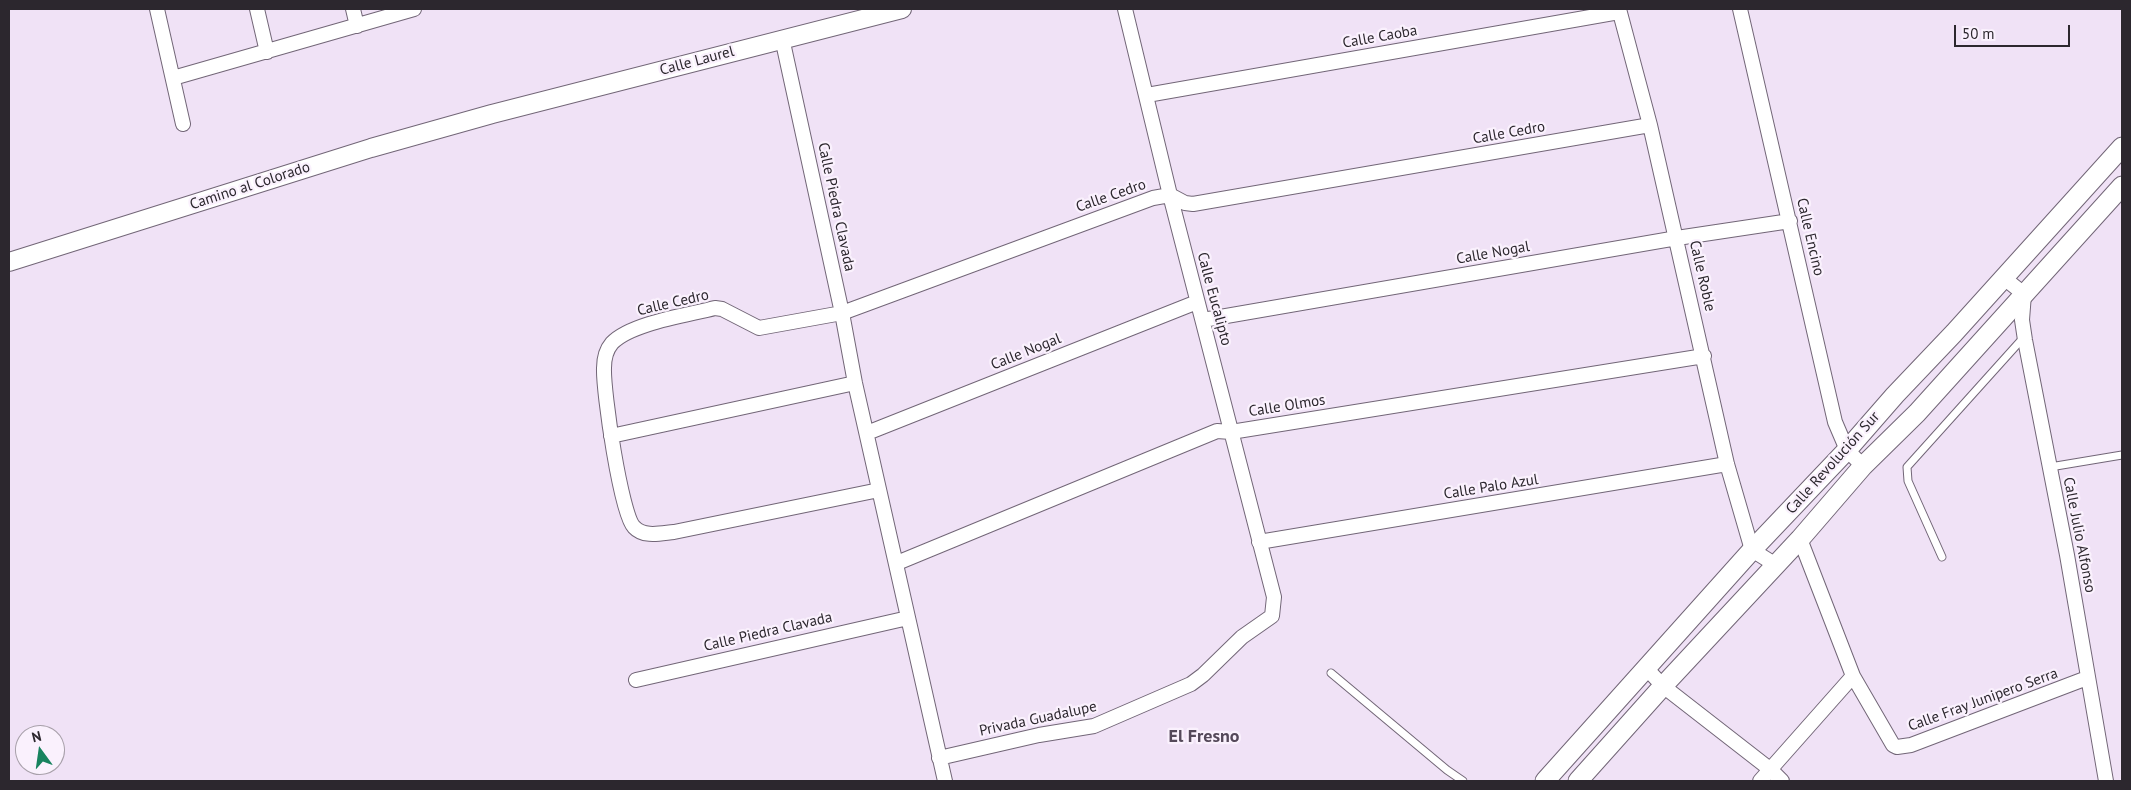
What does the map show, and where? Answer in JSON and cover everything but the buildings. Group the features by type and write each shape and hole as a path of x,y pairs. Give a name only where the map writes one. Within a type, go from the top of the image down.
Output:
{"main road":[{"name":"Calle Revolución Sur","path":"1545,781 1752,550 1847,450 1894,395 1954,333 2122,147"},
{"name":"Calle Revolución Sur","path":"1578,781 1663,686 1800,540 1863,466 1917,413 2122,186"},
{"path":"1954,333 1975,349"},
{"path":"1894,395 1917,413"}],"street":[{"path":"156,9 184,124"},
{"path":"257,9 267,52"},
{"path":"353,9 357,26"},
{"path":"173,78 414,9"},
{"name":"Calle Laurel","path":"492,114 782,38 902,9"},
{"name":"Calle Eucalipto","path":"1125,9 1197,302 1274,597"},
{"name":"Calle Encino","path":"1740,9 1833,412 1839,433 1847,450 1863,466"},
{"name":"Calle Caoba","path":"1147,95 1619,10"},
{"name":"Calle Roble","path":"1619,10 1650,125 1677,238 1727,464 1752,550"},
{"name":"Calle Piedra Clavada","path":"782,38 842,313 855,383 945,781"},
{"name":"Camino al Colorado","path":"9,262 371,148 492,114"},
{"name":"Calle Cedro","path":"611,436 604,381 607,351 618,338 638,327 715,308 722,309 759,328 842,313 1136,203 1170,195 1185,203 1193,204 1650,125"},
{"name":"Calle Nogal","path":"1203,320 1677,238 1790,221"},
{"path":"2004,278 2024,294"},
{"name":"Calle Julio Alfonso","path":"2024,294 2022,320 2024,337 2067,555 2106,781"},
{"name":"Calle Nogal","path":"867,433 1197,302"},
{"name":"Calle Olmos","path":"897,563 1218,431 1231,432 1704,356"},
{"path":"855,383 611,436 629,520 638,531 647,534 674,532 879,490"},
{"name":"Calle Palo Azul","path":"1259,542 1727,464"},
{"path":"1760,781 1853,676 1800,540"},
{"path":"1752,550 1776,565"},
{"name":"Privada Guadalupe","path":"939,758 1038,735 1094,726 1191,684 1203,675 1242,637 1272,616 1274,597"},
{"name":"Calle Piedra Clavada","path":"636,680 908,618"},
{"path":"1646,668 1663,686 1771,770 1782,781"},
{"name":"Calle Fray Junipero Serra","path":"1853,676 1890,741 1897,747 1911,745 2087,678"}],"lane":[{"path":"1942,557 1908,481 1907,466 2024,337"},
{"path":"2050,467 2122,455"},
{"path":"1331,673 1447,770 1463,781"}],"district":[{"name":"El Fresno","path":"1204,737"}]}
